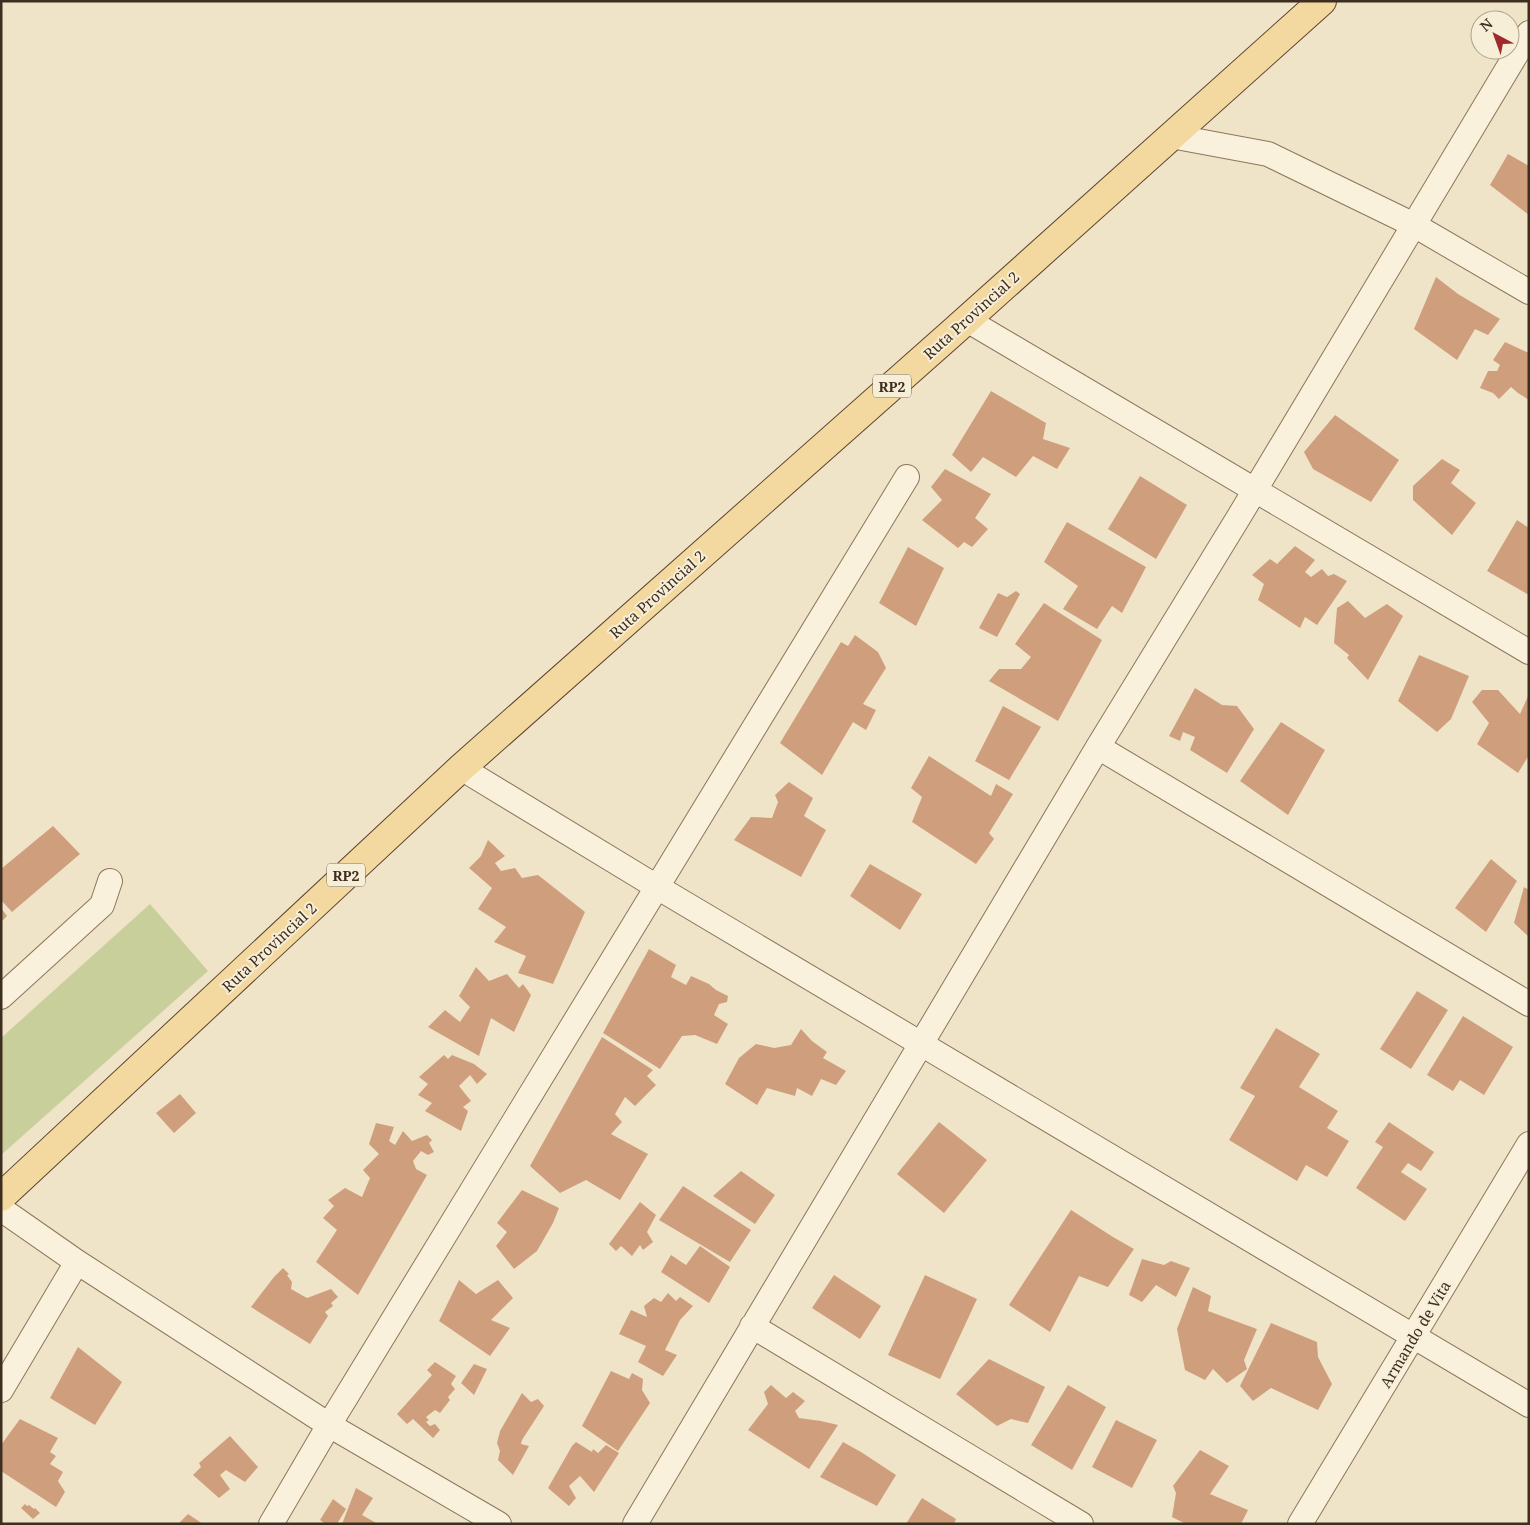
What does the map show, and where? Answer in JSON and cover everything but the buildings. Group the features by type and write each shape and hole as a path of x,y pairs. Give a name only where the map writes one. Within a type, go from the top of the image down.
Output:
{"main road":[{"name":"Ruta Provincial 2","path":"1,1197 461,768 967,320 1322,1"}],"street":[{"path":"635,1524 1098,747 1529,33"},
{"path":"1171,136 1268,154 1414,225 1529,292"},
{"path":"967,320 1529,652"},
{"path":"271,1524 329,1424 907,477"},
{"path":"1098,747 1529,1004"},
{"path":"461,768 657,887 1529,1405"},
{"path":"1,997 102,905 110,881"},
{"name":"Armando de Vita","path":"1300,1524 1529,1144"},
{"path":"1,1210 77,1262 329,1424 499,1524"},
{"path":"1,1390 77,1262"},
{"path":"752,1326 1081,1524"}],"green space":[{"path":"150,904 208,971 1,1155 1,1038"}]}
